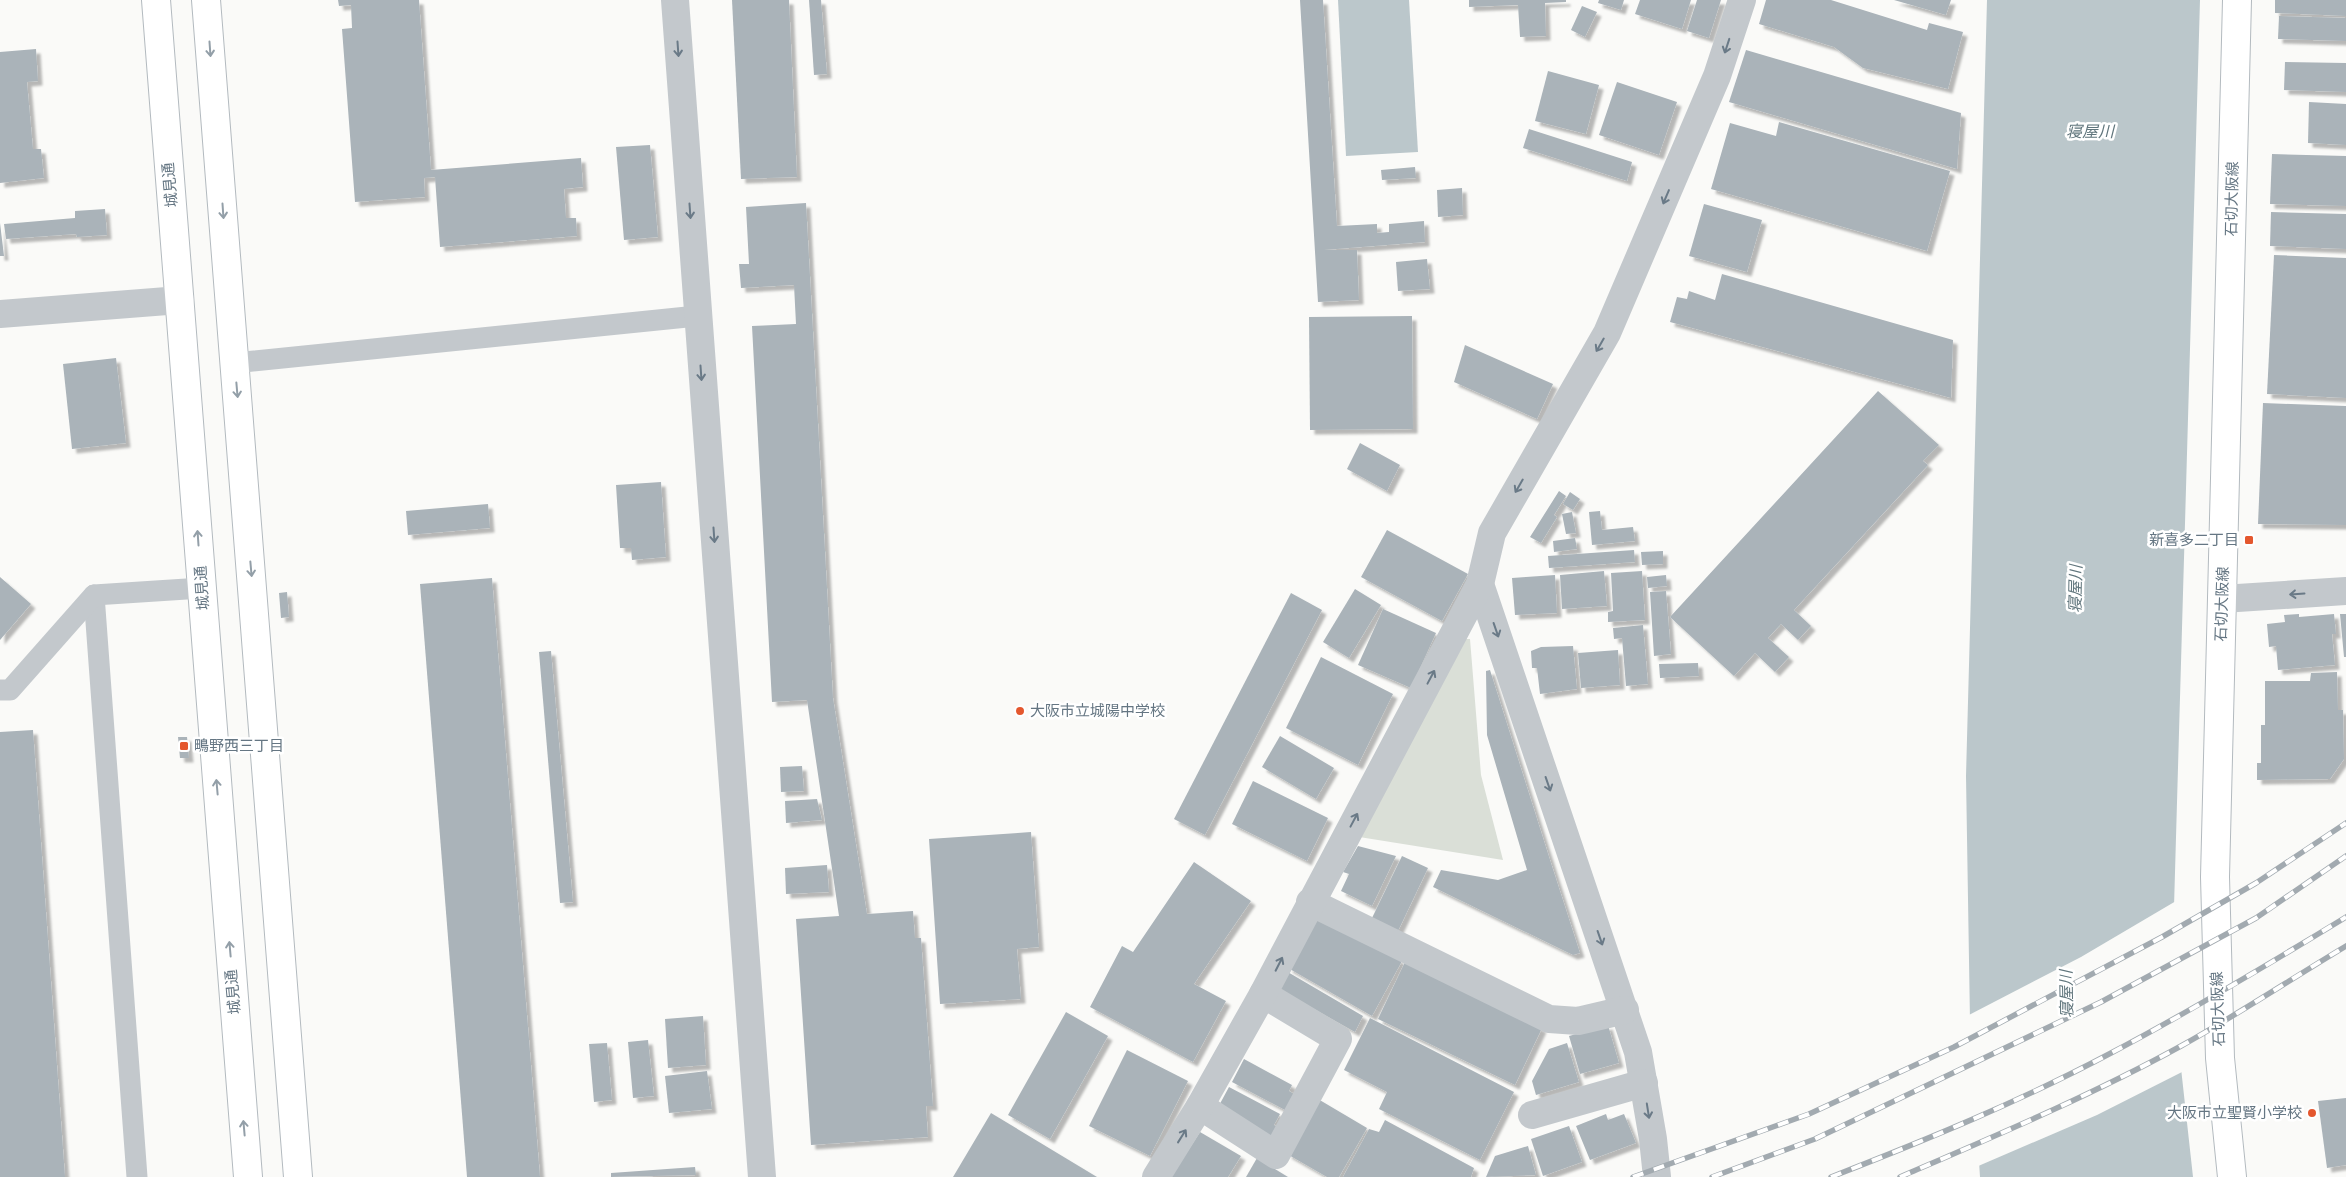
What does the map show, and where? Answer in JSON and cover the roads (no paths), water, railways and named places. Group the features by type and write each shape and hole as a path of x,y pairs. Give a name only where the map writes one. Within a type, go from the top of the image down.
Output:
{"street":[{"name":"城見通","path":"156,0 248,1177"},
{"path":"206,0 298,1177"},
{"path":"675,0 762,1177"},
{"path":"1156,1177 1200,1106 1263,994 1480,584 1492,532 1608,333 1718,76 1742,0"},
{"name":"石切大阪線","path":"2232,1177 2220,1058 2215,877 2237,0"},
{"path":"0,314 180,300"},
{"path":"1480,584 1638,1052 1657,1177"},
{"path":"2222,599 2346,592"},
{"path":"1310,902 1549,1019 1578,1021 1625,1010"},
{"path":"1200,1106 1276,1155 1338,1040 1263,994"},
{"path":"1532,1115 1644,1083"}],"lane":[{"path":"234,363 697,316"},
{"path":"0,690 10,690 94,595 202,588"},
{"path":"94,595 137,1177"}],"water":[{"path":"1338,0 1409,0 1418,152 1346,156"},
{"name":"寝屋川","path":"1987,0 2200,0 2174,907 2180,1059 2193,1177 1980,1177 1970,1021 1966,776"}],"railway":[{"path":"1633,1177 1809,1114 1954,1047 2162,937 2256,883 2346,823"},
{"path":"1712,1177 1815,1139 2101,1002 2256,918 2346,856"},
{"path":"1831,1177 1973,1119 2077,1071 2200,1004 2346,917"},
{"path":"1900,1177 2042,1115 2147,1064 2223,1022 2346,946"}],"place":[{"name":"新喜多二丁目","path":"2249,540"},
{"name":"大阪市立城陽中学校","path":"1020,711"},
{"name":"鴫野西三丁目","path":"184,746"},
{"name":"大阪市立聖賢小学校","path":"2312,1113"}]}
